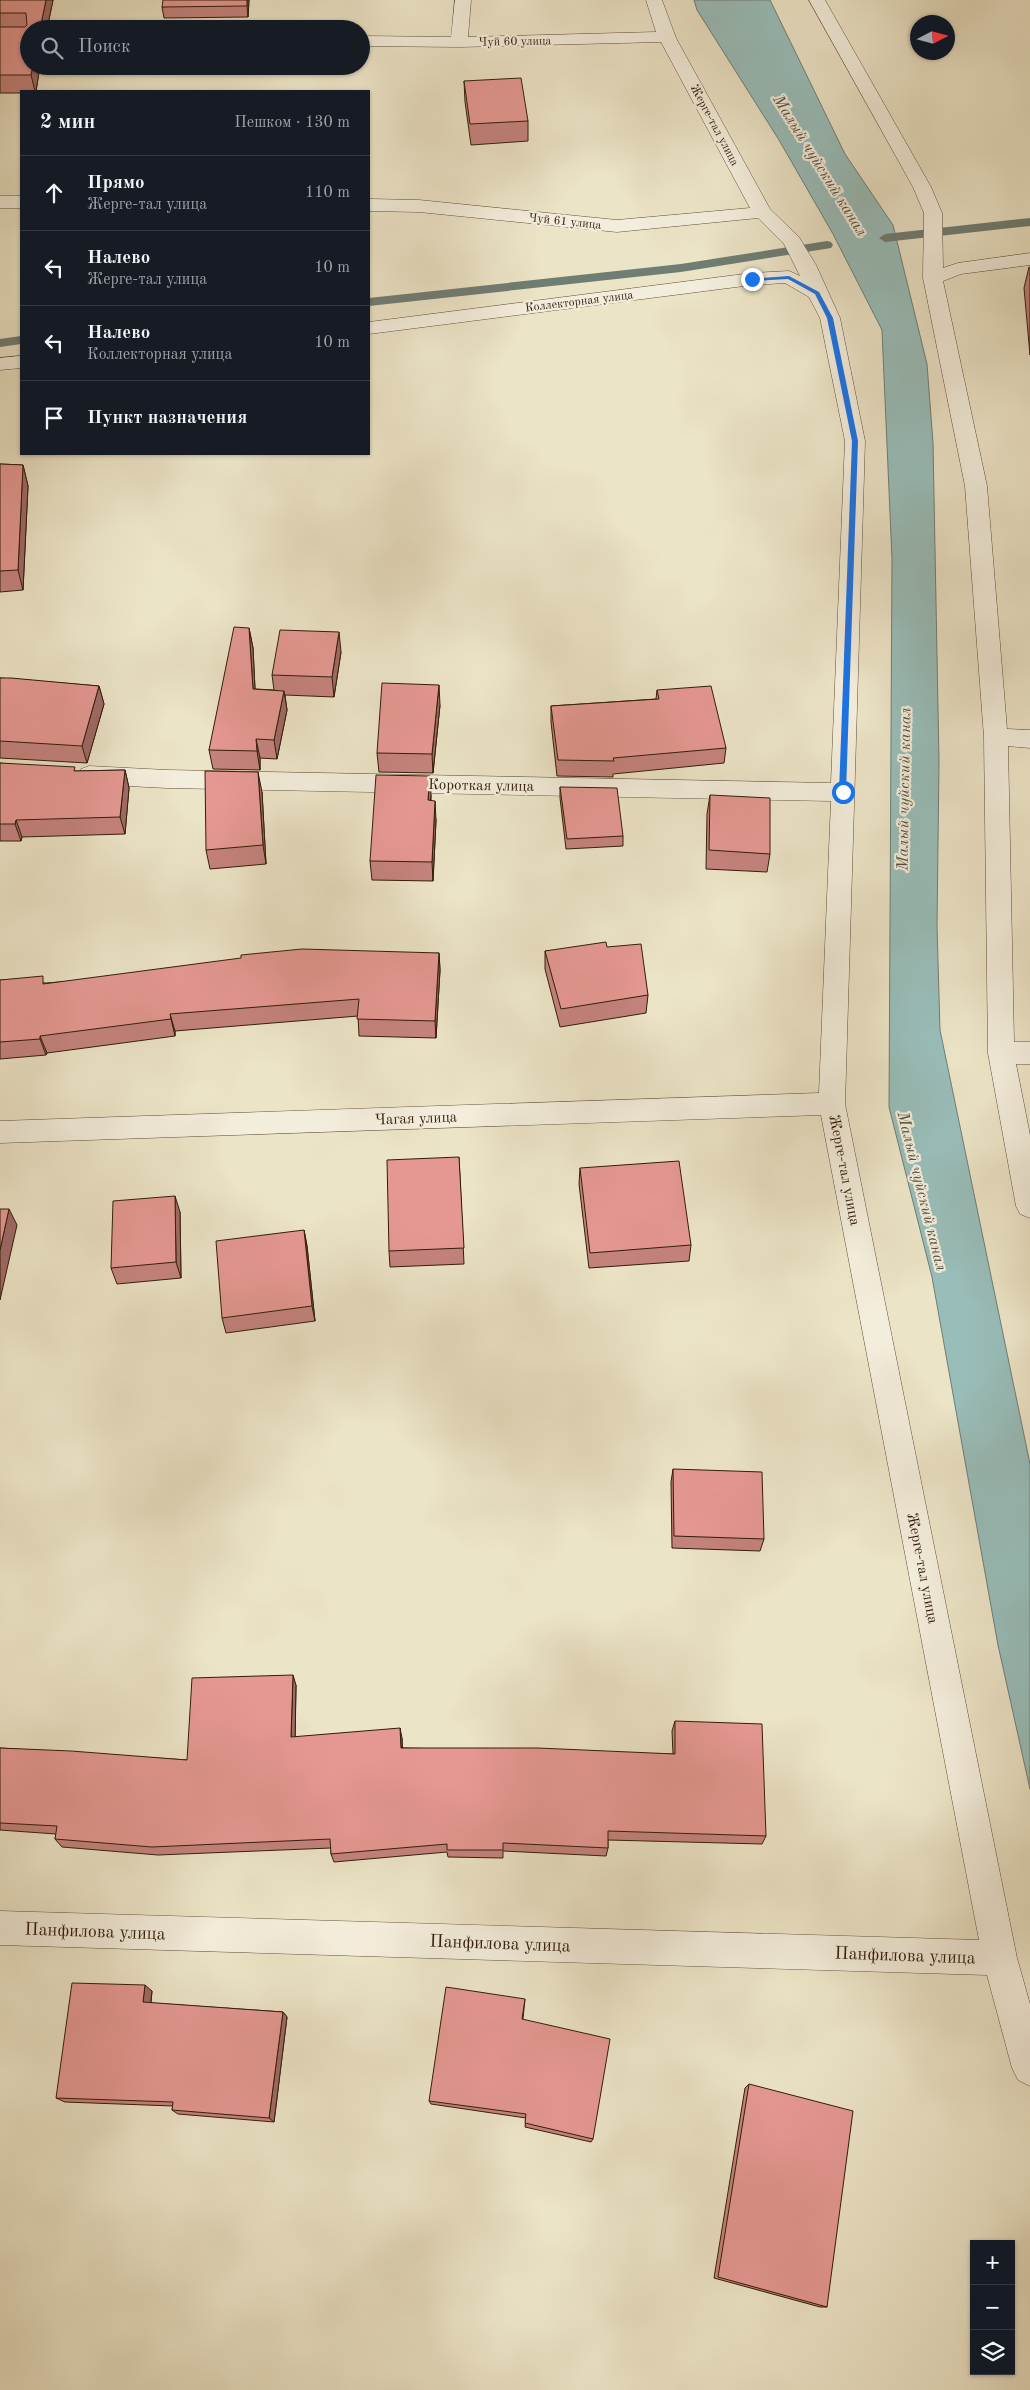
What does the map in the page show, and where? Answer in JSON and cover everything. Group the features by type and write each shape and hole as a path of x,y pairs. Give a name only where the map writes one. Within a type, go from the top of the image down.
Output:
{"street":[{"path":"459,42 463,0"},
{"name":"Жерге-тал улица","path":"654,0 668,37 762,212 792,241 806,264 817,293 830,318 855,441 832,1104 1000,1958 1030,2068"},
{"path":"821,3 922,187 933,213 932,278 976,486 996,737 1002,1054 1030,1206"},
{"name":"Чуй 60 улица","path":"370,41 459,42 668,37"},
{"path":"0,202 20,202"},
{"name":"Чуй 61 улица","path":"370,205 419,206 617,226 762,212"},
{"path":"932,278 958,269 1030,259"},
{"name":"Коллекторная улица","path":"370,328 752,279 789,277 817,293"},
{"path":"0,364 20,362"},
{"path":"996,737 1030,739"},
{"name":"Короткая улица","path":"69,773 177,780 843,792"},
{"path":"1002,1054 1030,1053"},
{"name":"Чагая улица","path":"0,1132 832,1104"},
{"name":"Панфилова улица","path":"0,1928 1000,1958"}],"water":[{"name":"Малый чуйский канал","path":"694,0 770,0 845,154 893,225 927,364 933,443 939,761 937,927 940,1030 1030,1464 1030,1789 998,1645 932,1277 889,1107 892,559 882,330 833,234 779,140 697,10"}],"building":[{"path":"0,0 46,0 42,20 27,20 26,13 0,13"},
{"path":"163,0 247,0 247,6 162,7"},
{"path":"0,27 20,27 20,75 0,75"},
{"path":"521,78 528,121 470,124 464,81"},
{"path":"0,464 23,465 18,570 0,571"},
{"path":"234,627 249,628 253,689 284,691 274,740 256,739 257,751 209,750"},
{"path":"280,630 339,632 332,677 272,675"},
{"path":"0,678 99,686 82,746 0,741"},
{"path":"382,683 439,685 432,754 377,753"},
{"path":"711,686 726,748 613,758 614,761 558,760 551,706 659,699 657,690"},
{"path":"0,763 75,767 74,771 125,770 120,817 16,820 15,824 0,824"},
{"path":"205,771 258,772 263,845 206,850"},
{"path":"376,775 430,776 428,800 435,801 432,862 370,861"},
{"path":"560,787 617,788 623,836 567,839"},
{"path":"710,795 770,798 770,854 709,850"},
{"path":"606,942 607,947 641,944 648,995 561,1009 545,951"},
{"path":"302,949 439,953 435,1021 357,1019 359,999 170,1014 171,1019 40,1036 40,1039 0,1042 0,980 43,976 43,984 241,958 241,955"},
{"path":"459,1157 464,1248 389,1251 387,1160"},
{"path":"679,1161 691,1245 590,1253 580,1168"},
{"path":"175,1196 176,1262 111,1268 113,1201"},
{"path":"0,1209 9,1209 0,1250"},
{"path":"304,1230 312,1306 222,1318 216,1241"},
{"path":"673,1469 762,1472 764,1539 674,1536"},
{"path":"293,1675 291,1737 400,1728 401,1748 538,1748 675,1754 675,1721 762,1724 766,1836 608,1831 608,1848 503,1843 503,1850 447,1850 447,1844 331,1854 330,1839 152,1847 55,1839 57,1826 0,1823 0,1748 71,1751 187,1760 192,1678"},
{"path":"72,1983 145,1985 143,2002 283,2012 269,2118 172,2110 173,2102 56,2098"},
{"path":"446,1987 525,1999 522,2019 610,2039 593,2139 525,2123 526,2114 429,2101"},
{"path":"749,2084 853,2111 827,2307 718,2277"}],"waterway":[{"path":"885,238 1030,222"},
{"path":"370,302 681,268 827,245"},
{"path":"0,343 20,340"}],"route":[{"path":"752,279 789,277 817,293 830,318 855,441 843,792"}]}
